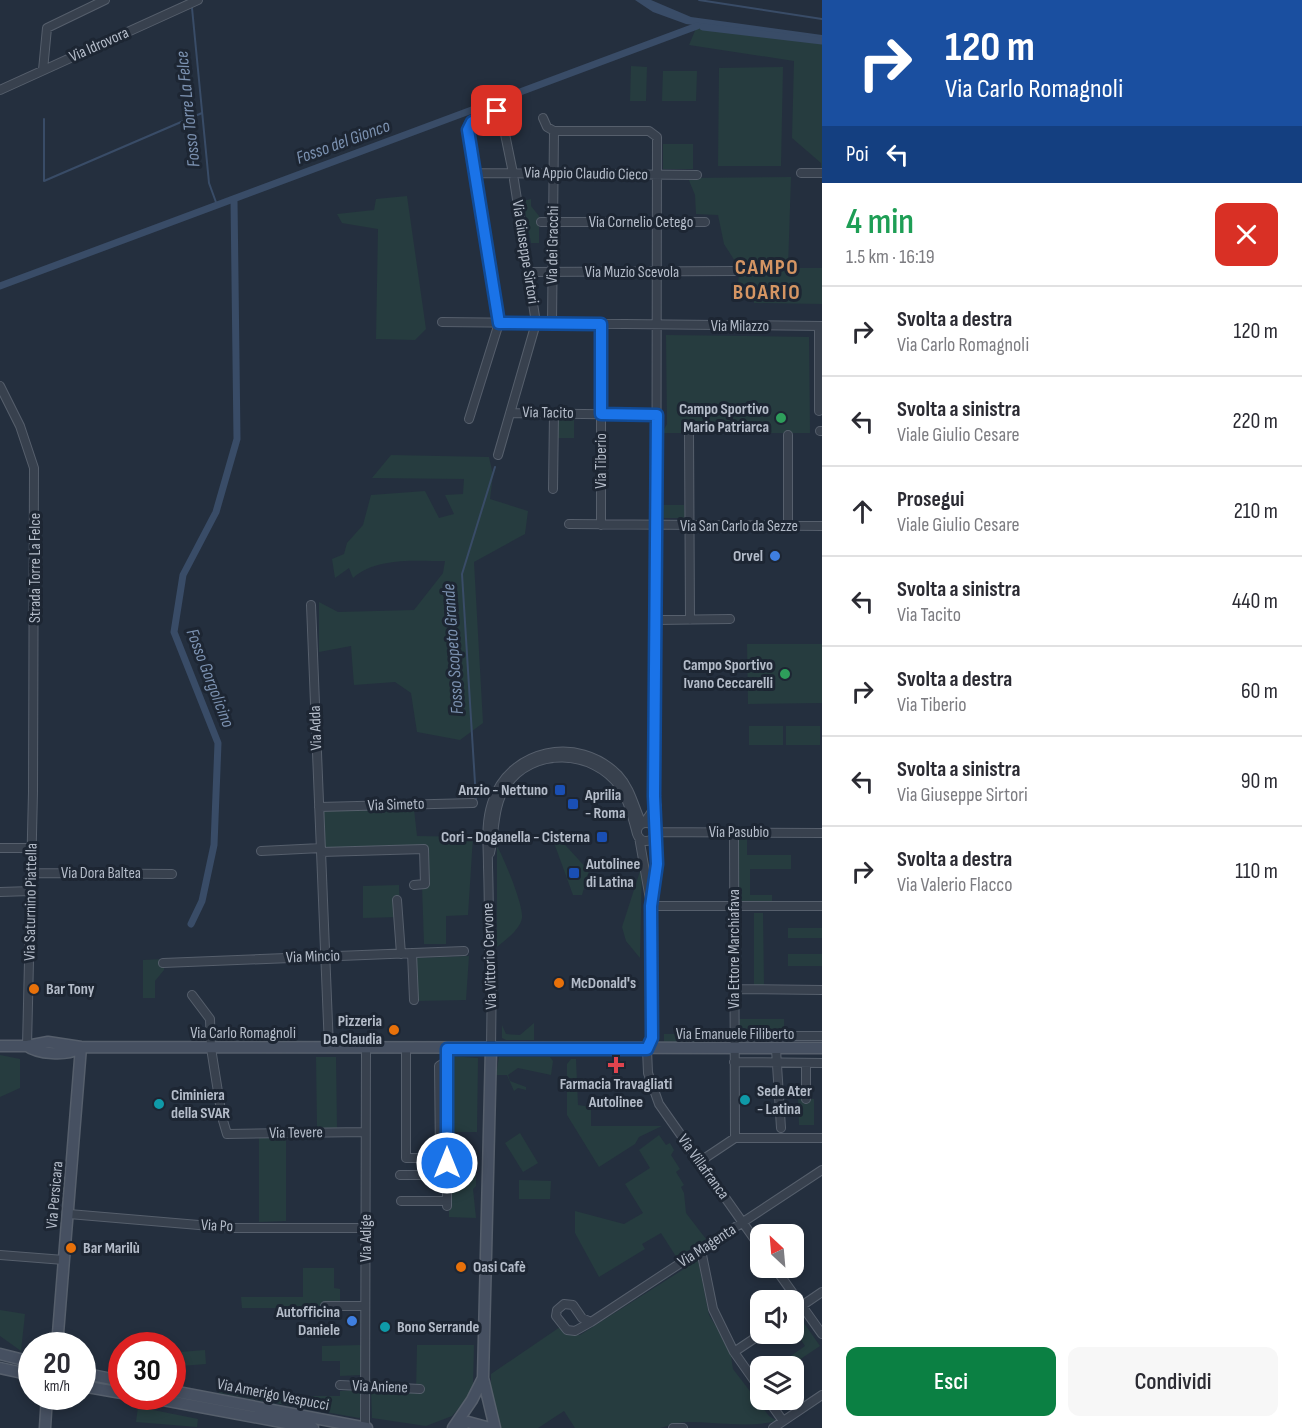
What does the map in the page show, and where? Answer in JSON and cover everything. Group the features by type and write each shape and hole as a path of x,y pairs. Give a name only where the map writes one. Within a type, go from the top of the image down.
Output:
{"street":[{"path":"43,70 47,28 105,0"},
{"name":"Via Idrovora","path":"0,90 198,0"},
{"path":"469,419 499,323 468,127 474,121 497,111"},
{"path":"543,118 546,125 554,131 649,131 655,133 657,175 657,620 654,796 653,810 638,836"},
{"name":"Via dei Gracchi","path":"552,324 554,131"},
{"name":"Via Giuseppe Sirtori","path":"505,134 514,176 536,323"},
{"name":"Via Appio Claudio Cieco","path":"474,173 514,176 697,175"},
{"path":"801,173 822,173"},
{"name":"Via Cornelio Cetego","path":"541,222 705,222"},
{"name":"Via Muzio Scevola","path":"528,272 735,271"},
{"name":"Via Giuseppe Sirtori","path":"442,322 657,325"},
{"path":"498,455 536,323"},
{"name":"Via Tiberio","path":"601,324 601,525"},
{"name":"Via Milazzo","path":"657,325 821,326"},
{"path":"819,411 821,326"},
{"name":"Strada Torre La Felce","path":"0,386 21,426 34,468 32,758"},
{"name":"Via Tacito","path":"510,412 657,415"},
{"path":"553,489 554,413"},
{"path":"689,435 690,620"},
{"path":"788,435 788,525"},
{"name":"Via San Carlo da Sezze","path":"569,525 822,526"},
{"name":"Via Adda","path":"311,605 329,1048"},
{"path":"657,620 730,619"},
{"name":"Via Vittorio Cervone","path":"491,1049 492,967 489,950 487,827 492,803 500,785 520,765 543,754 573,752 604,764 616,774 629,790 643,824"},
{"name":"Via Saturnino Piattella","path":"27,1046 32,873 32,758"},
{"name":"Via Vittorio Cervone","path":"488,863 498,804 506,786 526,768 551,758 582,760 608,775 625,797 638,836 651,906"},
{"path":"654,796 657,819 655,832 657,864 651,906 822,906"},
{"name":"Via Simeto","path":"319,807 473,803"},
{"path":"643,824 651,825 655,832"},
{"name":"Via Pasubio","path":"638,836 649,841 655,832 822,833"},
{"name":"Via Ettore Marchiafava","path":"734,832 735,1138"},
{"path":"0,848 32,848"},
{"path":"261,851 424,849 425,884 414,885"},
{"name":"Via Dora Baltea","path":"32,873 171,874"},
{"path":"0,892 31,891"},
{"path":"397,900 400,954"},
{"name":"Via Villafranca","path":"651,906 652,1038 647,1049 648,1073 654,1095 750,1232"},
{"name":"Via Mincio","path":"163,963 464,951"},
{"path":"412,953 414,1000"},
{"path":"734,990 822,990"},
{"path":"192,995 210,1019 211,1048"},
{"name":"Via Emanuele Filiberto","path":"734,1036 822,1036"},
{"name":"Via Carlo Romagnoli","path":"0,1046 27,1046 36,1052 73,1052 81,1047 647,1049"},
{"name":"Via Persicara","path":"58,1332 81,1047"},
{"name":"Via Tevere","path":"211,1048 227,1134 365,1132"},
{"name":"Via Adige","path":"366,1048 366,1428"},
{"name":"Via Emanuele Filiberto","path":"647,1049 822,1048"},
{"path":"406,1049 406,1158 444,1158"},
{"path":"401,1201 447,1204 439,1066 447,1061 447,1049"},
{"path":"491,1049 483,1378 495,1428"},
{"path":"776,1049 781,1128"},
{"name":"Via Emanuele Filiberto","path":"734,1062 822,1063"},
{"path":"806,1063 806,1099"},
{"path":"699,1162 735,1138 822,1138"},
{"name":"Via Magenta","path":"591,1322 582,1318 570,1304 564,1304 557,1310 559,1322 570,1331 579,1330 822,1170"},
{"path":"400,1175 447,1175"},
{"name":"Via Po","path":"69,1214 224,1227 366,1228"},
{"path":"701,1250 713,1310 734,1352 750,1375"},
{"path":"0,1255 64,1260"},
{"path":"804,1305 822,1292"},
{"path":"325,1306 365,1306"},
{"path":"804,1309 822,1334"},
{"path":"734,1352 750,1341"},
{"path":"0,1354 18,1358"},
{"path":"0,1368 18,1372"},
{"path":"453,1428 472,1400 483,1378"},
{"name":"Via Aniene","path":"340,1386 420,1389"},
{"name":"Via Amerigo Vespucci","path":"186,1394 366,1428"},
{"path":"773,1428 822,1395"},
{"name":"Via Amerigo Vespucci","path":"186,1404 313,1428"},
{"path":"45,1428 46,1410"},
{"path":"51,1428 52,1410"},
{"path":"775,1410 783,1421"},
{"path":"453,1428 468,1422 490,1428"},
{"path":"673,1428 683,1428"}],"green space":[{"path":"697,26 822,41 822,182 821,163 792,138 794,61 689,45"},
{"path":"631,66 647,67 646,101 630,101"},
{"path":"783,67 781,166 718,166 719,68"},
{"path":"663,71 697,71 696,101 662,101"},
{"path":"663,144 693,144 693,169 663,169"},
{"path":"791,177 788,268 822,268 822,304 754,303 754,296 736,295 740,269 724,244 718,215 696,214 695,195 688,178"},
{"path":"407,196 426,329 415,340 376,339 378,229 342,223 337,214 374,210 376,199"},
{"path":"531,199 531,206 539,216 539,243 531,243 523,201"},
{"path":"666,335 809,337 810,433 662,433 667,424"},
{"path":"556,416 574,416 574,438 556,438"},
{"path":"391,455 489,457 493,475 490,499 528,511 525,534 474,562 483,723 460,740 417,732 411,693 395,682 354,685 351,646 319,652 319,602 338,612 414,610 443,573 445,561 409,561 373,566 353,578 349,568 335,578 332,559 344,554 347,543 363,525 371,495 425,491 439,518 454,514 445,495 463,494 464,479 372,478"},
{"path":"662,505 684,505 685,518 662,518"},
{"name":"Campo Sportivo Ivano Ceccarelli","path":"747,644 822,644 822,703 748,704"},
{"path":"749,726 783,726 783,745 749,745"},
{"path":"786,726 820,726 820,745 786,745"},
{"path":"414,809 417,836 473,837 468,915 446,916 446,944 424,944 422,886 426,846 323,850 321,811"},
{"path":"557,836 589,871 582,895 573,895 553,840"},
{"path":"739,838 747,838 747,855 791,855 791,869 750,869 750,895 772,895 772,902 739,902"},
{"path":"497,846 517,893 522,918 515,931 497,947"},
{"path":"642,865 640,958 626,941 622,927"},
{"path":"399,885 400,917 363,918 363,886"},
{"path":"754,913 763,913 764,985 754,985"},
{"path":"788,928 822,928 822,938 788,938"},
{"path":"788,954 822,954 822,966 788,966"},
{"path":"469,956 466,1000 416,1001 415,958"},
{"path":"164,959 164,970 155,981 155,998 143,998 143,960"},
{"path":"739,1019 784,1019 784,1035 739,1035"},
{"path":"534,1023 534,1040 502,1038 502,1025 506,1034 520,1035"},
{"path":"664,1034 726,1034 726,1041 664,1042"},
{"path":"0,1055 20,1059 20,1088 0,1097"},
{"path":"449,1056 478,1058 477,1132 450,1132"},
{"path":"316,1057 336,1057 337,1128 317,1128"},
{"path":"499,1057 550,1057 553,1061 551,1075 518,1068 508,1075 510,1081 526,1087 526,1090 518,1088 514,1091 507,1075 496,1075"},
{"path":"571,1059 576,1059 578,1105 591,1107 591,1126 662,1126 639,1137 635,1144 599,1167 567,1115 567,1064"},
{"path":"798,1099 814,1099 814,1125 799,1125"},
{"path":"520,1133 538,1163 523,1172 505,1143"},
{"path":"659,1135 666,1145 670,1143 674,1150 671,1155 680,1169 676,1172 684,1185 681,1187 684,1193 686,1213 706,1239 677,1258 661,1233 642,1244 645,1249 599,1277 575,1233 575,1211 624,1224 643,1213 625,1184 650,1168 639,1150"},
{"path":"286,1136 286,1221 259,1222 259,1137"},
{"path":"449,1164 476,1164 476,1186 473,1189 476,1218 449,1217"},
{"path":"519,1180 551,1181 550,1199 519,1199"},
{"path":"698,1260 709,1315 730,1350 733,1369 750,1391 750,1410 764,1410 777,1421 744,1424 683,1422 660,1428 575,1428 564,1411 538,1428 501,1428 491,1392 491,1374 560,1327 570,1335 580,1335"},
{"path":"303,1268 334,1268 334,1288 340,1289 340,1308 242,1308 241,1297 303,1297"},
{"path":"0,1310 25,1314 23,1332 18,1332 18,1349 0,1336"},
{"path":"804,1323 820,1346 804,1357 791,1356 805,1346"},
{"path":"361,1345 361,1375 340,1376 340,1361 322,1361 322,1346"},
{"path":"417,1345 474,1345 473,1385 468,1397 452,1416 426,1426 372,1418 371,1390 416,1392"},
{"path":"205,1350 206,1364 186,1366 186,1352"},
{"path":"220,1388 276,1396 340,1396 340,1391 362,1390 362,1416 359,1418 219,1393"},
{"path":"138,1410 153,1410 198,1419 197,1427 136,1422"}],"water":[{"path":"635,0 651,0 691,17 822,35 822,41 686,24 653,12"}],"waterway":[{"path":"699,0 822,19"},
{"name":"Fosso Torre La Felce","path":"192,8 209,183 217,205"},
{"name":"Fosso del Gionco","path":"0,286 697,26"},
{"path":"703,27 822,41"},
{"path":"44,119 44,181 202,113"},
{"name":"Fosso Gorgolicino","path":"191,924 202,901 214,845 218,743 174,632 183,575 216,512 237,439 234,199"},
{"name":"Fosso Scopeto Grande","path":"476,799 462,574 495,467"}],"place":[{"name":"Campo Sportivo Mario Patriarca","path":"781,418"},
{"name":"Orvel","path":"775,556"},
{"name":"Campo Sportivo Ivano Ceccarelli","path":"785,674"},
{"name":"Anzio - Nettuno","path":"560,790"},
{"name":"Aprilia - Roma","path":"573,804"},
{"name":"Cori - Doganella - Cisterna","path":"602,837"},
{"name":"Autolinee di Latina","path":"574,873"},
{"name":"McDonald's","path":"559,983"},
{"name":"Bar Tony","path":"34,989"},
{"name":"Pizzeria Da Claudia","path":"394,1030"},
{"name":"Farmacia Travagliati Autolinee","path":"616,1065"},
{"name":"Sede Ater - Latina","path":"745,1100"},
{"name":"Ciminiera della SVAR","path":"159,1104"},
{"name":"Bar Marilù","path":"71,1248"},
{"name":"Oasi Cafè","path":"461,1267"},
{"name":"Autofficina Daniele","path":"352,1321"},
{"name":"Bono Serrande","path":"385,1327"}],"district":[{"name":"CAMPO BOARIO","path":"767,280"}],"route":[{"path":"447,1163 447,1049 647,1049 652,1038 651,906 657,864 655,830 657,803 654,796 657,762 657,415 601,414 601,324 499,323 468,130 472,122 497,111"}]}
